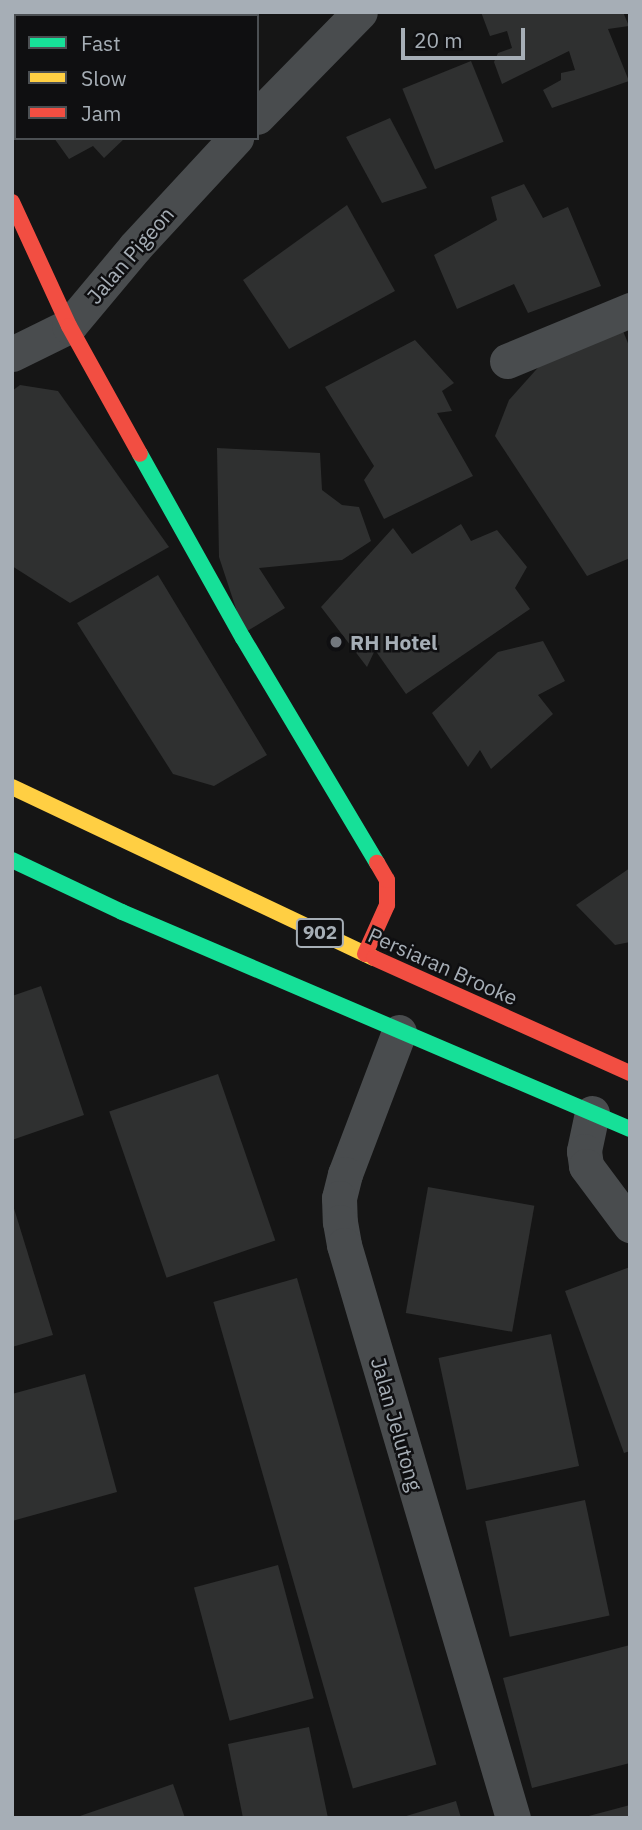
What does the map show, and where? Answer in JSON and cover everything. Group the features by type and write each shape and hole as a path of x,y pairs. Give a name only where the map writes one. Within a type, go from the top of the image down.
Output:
{"main road":[{"path":"12,202 69,326 243,638 387,880 387,905 365,954"},
{"name":"Persiaran Brooke","path":"12,787 365,954 630,1073"},
{"path":"12,860 122,912 630,1129"}],"street":[{"path":"259,115 360,12"},
{"name":"Jalan Pigeon","path":"12,354 69,326 135,247 234,140"},
{"path":"507,361 630,310"},
{"name":"Jalan Jelutong","path":"399,1031 345,1174 339,1198 340,1222 348,1258 513,1818"},
{"path":"592,1113 584,1151 586,1166 630,1225"}],"building":[{"path":"481,12 623,12 629,26 608,29 629,81 552,108 543,90 561,80 561,73 575,70 569,51 502,84 494,62 498,53 512,48 507,31 490,36"},
{"path":"471,61 504,142 435,169 402,89"},
{"path":"390,118 427,188 382,203 346,137"},
{"path":"55,140 123,140 104,158 93,146 69,159"},
{"path":"524,184 543,218 568,207 601,286 528,313 514,284 457,309 434,255 497,220 491,197"},
{"path":"347,205 395,291 289,349 243,280"},
{"path":"623,331 630,348 630,558 587,576 495,436 509,400 543,362"},
{"path":"415,340 454,383 442,391 452,411 437,413 473,476 384,519 364,480 374,466 325,387"},
{"path":"20,385 58,391 169,547 70,603 12,566 12,391"},
{"path":"217,448 320,453 322,490 342,505 359,507 371,541 342,560 259,568 285,608 244,633 219,557"},
{"path":"461,524 471,541 497,530 527,567 515,588 530,609 406,694 375,650 367,667 321,607 393,528 412,554"},
{"path":"158,575 267,755 214,786 173,774 77,623"},
{"path":"543,641 565,681 538,695 553,714 491,769 480,750 468,767 432,713 498,652"},
{"path":"630,868 630,942 615,945 576,905"},
{"path":"41,986 84,1115 12,1140 12,996"},
{"path":"218,1074 275,1240 167,1278 109,1111"},
{"path":"428,1187 534,1206 512,1332 406,1313"},
{"path":"12,1202 53,1335 12,1347"},
{"path":"630,1267 630,1451 624,1453 565,1291"},
{"path":"297,1278 436,1764 353,1788 213,1302"},
{"path":"551,1334 579,1466 467,1490 439,1358"},
{"path":"85,1374 117,1492 12,1521 12,1394"},
{"path":"585,1500 610,1615 510,1637 485,1521"},
{"path":"278,1565 314,1698 230,1721 194,1588"},
{"path":"630,1645 630,1763 532,1788 503,1678"},
{"path":"309,1727 328,1818 243,1818 228,1744"},
{"path":"173,1784 185,1818 77,1818 77,1817"},
{"path":"456,1801 461,1818 403,1818 403,1817"},
{"path":"630,1805 630,1818 585,1818 585,1817"}],"traffic: fast":[{"path":"140,454 243,638 377,863"},
{"path":"12,860 122,912 630,1129"}],"traffic: slow":[{"path":"12,787 374,958"}],"traffic: jam":[{"path":"12,202 69,326 140,454"},
{"path":"365,954 387,905 387,880 377,863"},
{"path":"374,958 630,1073"}],"place":[{"name":"RH Hotel","path":"336,642"}]}
